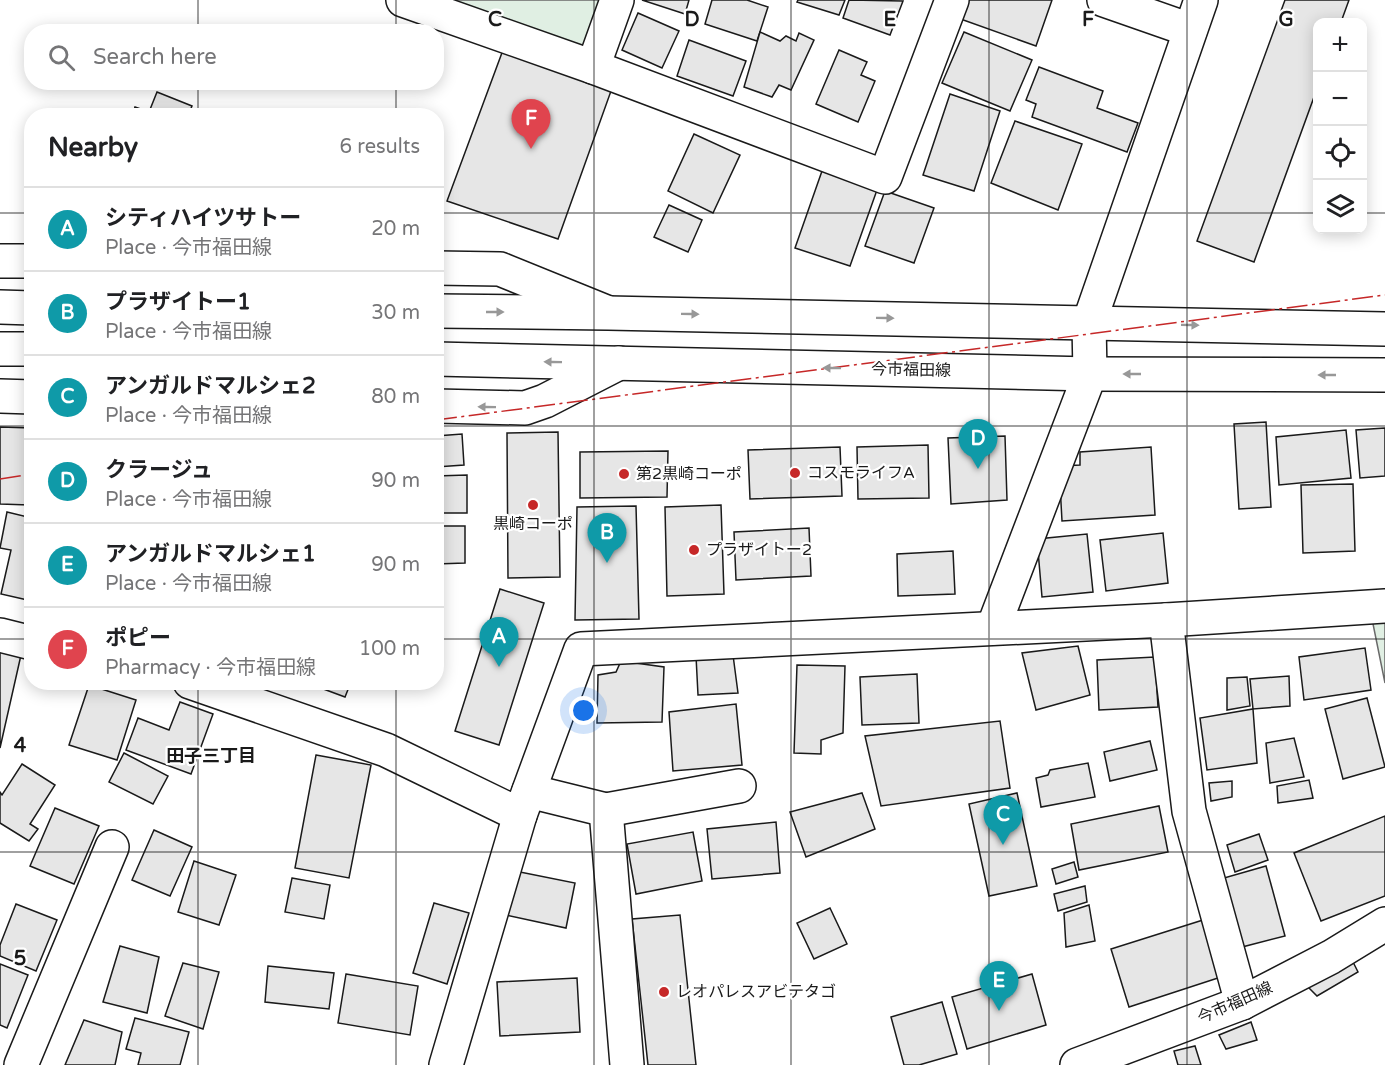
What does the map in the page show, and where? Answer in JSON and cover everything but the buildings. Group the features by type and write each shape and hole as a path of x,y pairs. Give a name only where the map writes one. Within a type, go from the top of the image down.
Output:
{"street":[{"path":"403,0 594,67 885,177 952,0"},
{"path":"594,67 617,0"},
{"path":"993,628 1090,374 1089,322 1195,15 1104,0"},
{"path":"0,261 24,261"},
{"path":"444,268 500,269 608,313"},
{"path":"0,307 24,308"},
{"path":"444,311 1385,329"},
{"path":"0,349 24,350"},
{"name":"今市福田線","path":"444,359 1090,374 1385,375"},
{"path":"444,406 525,408 545,401 619,363"},
{"path":"0,396 24,397"},
{"path":"446,1065 524,803 581,649 1166,620 1385,606"},
{"path":"1166,620 1189,811 1242,1003"},
{"path":"0,635 24,641"},
{"path":"213,690 386,750 524,803 606,810 739,786"},
{"path":"606,810 627,1065"},
{"path":"21,1065 112,848"},
{"name":"今市福田線","path":"1077,1065 1242,1003 1331,957 1385,924"}],"green space":[{"path":"436,0 607,0 588,54"},
{"path":"1372,619 1385,619 1385,683"}],"power":[{"path":"444,419 1385,295"},
{"path":"0,479 24,475"}],"place":[{"name":"ポピー","path":"531,149"},
{"name":"クラージュ","path":"978,469"},
{"name":"コスモライフA","path":"795,473"},
{"name":"第2黒崎コーポ","path":"624,474"},
{"name":"黒崎コーポ","path":"533,505"},
{"name":"プラザイトー2","path":"694,550"},
{"name":"プラザイトー1","path":"607,563"},
{"name":"シティハイツサトー","path":"499,667"},
{"name":"アンガルドマルシェ2","path":"1003,845"},
{"name":"レオパレスアビテタゴ","path":"664,992"},
{"name":"アンガルドマルシェ1","path":"999,1011"}],"district":[{"name":"田子三丁目","path":"211,756"}]}
